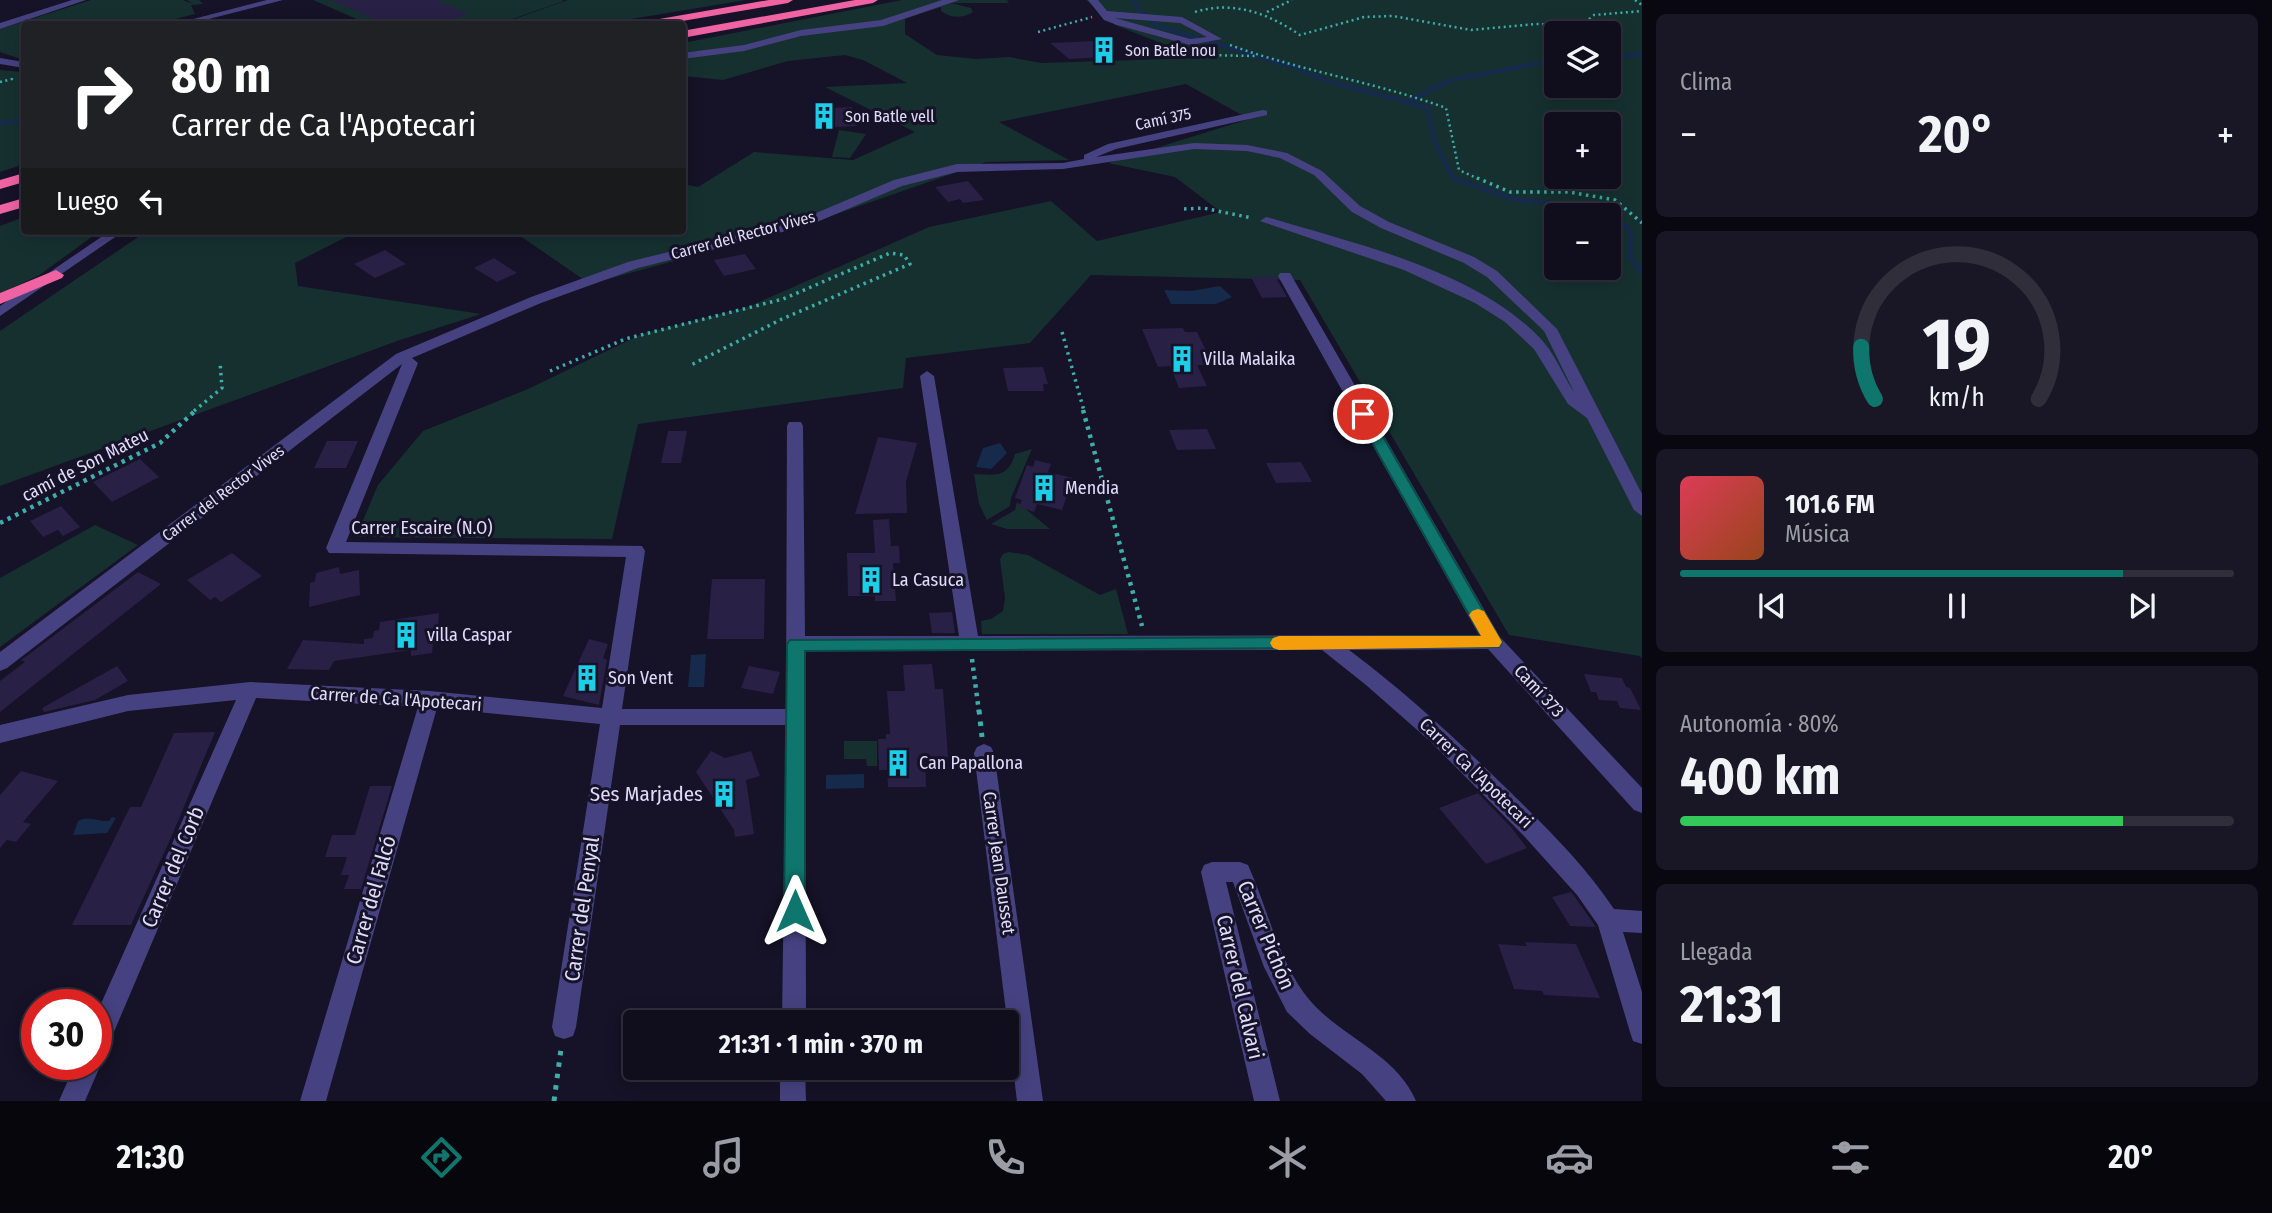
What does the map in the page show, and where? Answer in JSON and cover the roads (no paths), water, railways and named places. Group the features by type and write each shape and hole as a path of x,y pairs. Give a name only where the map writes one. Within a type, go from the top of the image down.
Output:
{"highway":[{"path":"666,21 789,0"},
{"path":"686,34 873,0"},
{"path":"0,185 21,178"},
{"path":"0,210 21,203"},
{"path":"0,220 21,213"},
{"path":"0,299 56,275"}],"street":[{"path":"0,26 81,0"},
{"path":"191,21 278,0"},
{"path":"686,55 744,48 801,33 883,23 954,0"},
{"path":"1093,0 1103,14 1120,23 1189,42 1217,39 1182,20 1103,14"},
{"path":"0,61 21,64"},
{"name":"Camí 375","path":"1073,165 1112,146 1263,113"},
{"name":"Carrer del Rector Vives","path":"0,663 401,357 536,300 633,265 806,222 898,183 957,168 1073,165 1194,146 1247,148 1283,155 1318,173 1356,209 1395,229 1469,260 1492,274 1550,329 1642,510"},
{"path":"1266,221 1407,268 1456,288 1498,311 1534,340 1573,401 1594,415"},
{"path":"0,312 112,235"},
{"name":"Camí 373","path":"1285,276 1493,642 1642,803"},
{"name":"Carrer Escaire (N.O)","path":"401,357 411,363 335,548 636,551"},
{"path":"927,376 970,644"},
{"path":"794,1010 795,426"},
{"name":"Carrer del Penyal","path":"564,1027 636,551"},
{"path":"796,644 1493,642"},
{"name":"Carrer Ca l'Apotecari","path":"1326,643 1383,685 1452,748 1544,841 1597,902 1608,920"},
{"name":"Carrer de Ca l'Apotecari","path":"0,734 128,703 250,690 430,699 610,717 796,717"},
{"name":"Carrer del Corb","path":"112,1007 250,690"},
{"name":"Carrer del Falcó","path":"313,1101 430,699"},
{"name":"Carrer Jean Dausset","path":"984,753 1030,1101"},
{"name":"Carrer del Calvari","path":"1212,872 1267,1101"},
{"name":"Carrer Pichón","path":"1212,872 1240,873 1272,959 1296,1003 1319,1025 1371,1065 1403,1101"},
{"path":"1642,922 1608,920 1642,1032"},
{"path":"72,1101 81,1080"},
{"path":"793,1080 793,1101"}],"water":[{"path":"1220,286 1232,297 1216,304 1171,304 1164,290 1191,291"},
{"path":"1000,443 1007,453 991,469 976,467 983,448"},
{"path":"706,654 704,687 688,687 691,655"},
{"path":"864,774 864,788 826,789 826,775"},
{"path":"112,817 116,818 107,833 73,835 78,821 109,821"}],"waterway":[{"path":"1134,0 1138,9 1158,26 1296,68 1324,80 1428,108 1434,140 1453,178"},
{"path":"1621,56 1642,54"},
{"path":"1407,102 1451,80 1544,62"},
{"path":"0,123 21,121"},
{"path":"1453,178 1513,199 1605,209 1631,231 1630,258 1642,271"},
{"path":"1453,178 1458,180"}],"place":[{"name":"Son Batle nou","path":"1104,50"},
{"name":"Son Batle vell","path":"824,116"},
{"name":"Villa Malaika","path":"1182,359"},
{"name":"Mendia","path":"1044,488"},
{"name":"La Casuca","path":"871,580"},
{"name":"villa Caspar","path":"406,635"},
{"name":"Son Vent","path":"587,678"},
{"name":"Can Papallona","path":"898,763"},
{"name":"Ses Marjades","path":"724,794"}]}
